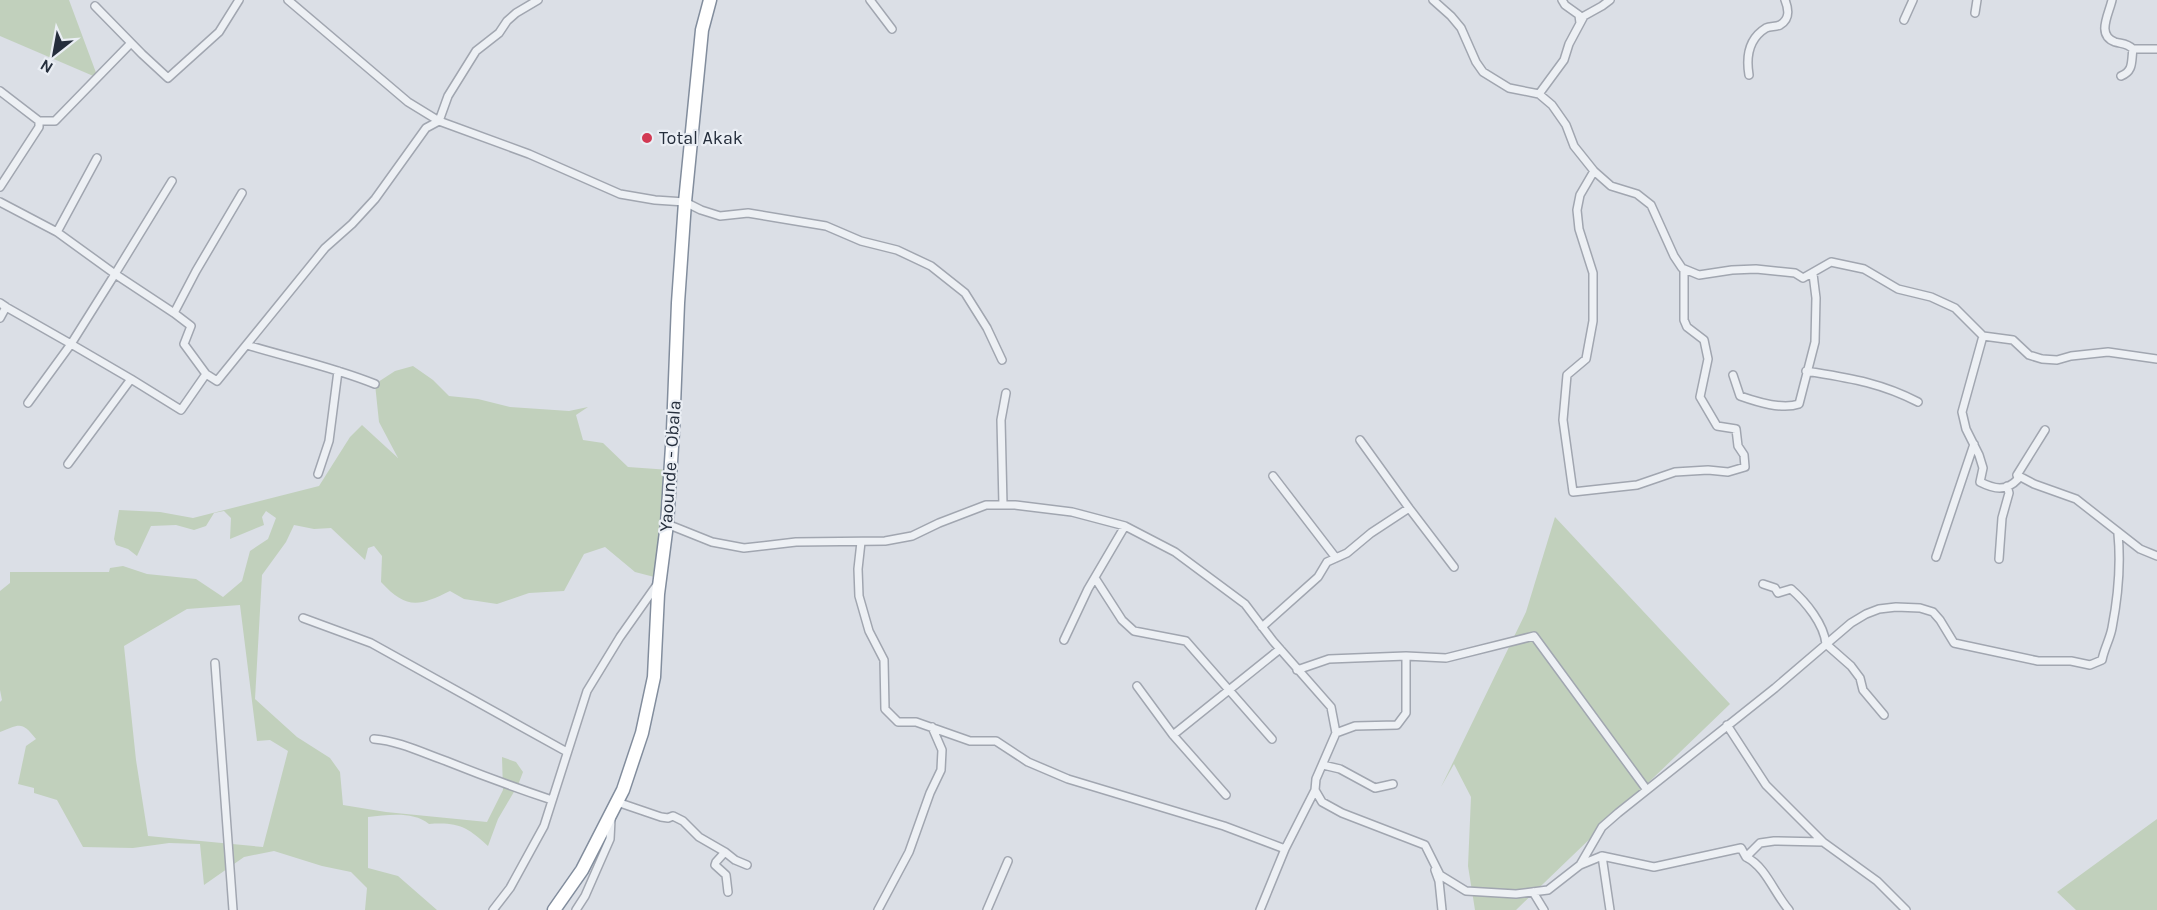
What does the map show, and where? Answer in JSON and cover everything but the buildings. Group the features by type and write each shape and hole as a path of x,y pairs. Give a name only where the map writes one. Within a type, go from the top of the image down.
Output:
{"highway":[{"name":"Yaounde - Obala","path":"554,910 582,870 614,808 642,733 654,677 660,581 667,524 685,202 702,30 710,0"}],"street":[{"path":"95,6 168,78 219,32 239,0"},
{"path":"288,0 408,102 439,121 530,154 620,194 685,202 720,216 748,213 826,226 861,241 897,250 931,266 965,292 987,328 1002,360"},
{"path":"0,202 57,232 191,326 184,344 206,374 217,381 325,248 375,199 426,128 439,121 448,96 476,51 499,33 516,13 538,0"},
{"path":"870,0 892,29"},
{"path":"1433,0 1452,16 1461,28 1483,72 1509,88 1539,94 1552,105 1566,125 1574,146 1594,171 1611,186 1637,194 1651,205 1674,256 1684,269 1699,275 1756,269 1796,273 1803,278 1831,262 1864,269 1898,289 1930,297 1955,308 1983,336 2013,340 2029,355 2042,359 2057,360 2108,352 2157,359"},
{"path":"1562,0 1579,15 1580,23"},
{"path":"1539,94 1564,60 1569,44 1584,16 1610,0"},
{"path":"1749,75 1747,56 1749,49 1766,28 1780,24 1787,17 1789,11 1785,0"},
{"path":"1905,20 1912,0"},
{"path":"1975,13 1977,0"},
{"path":"2112,0 2109,15 2104,23 2105,33 2110,39 2129,45 2133,49 2157,49"},
{"path":"0,91 39,122 55,121 131,43"},
{"path":"2121,76 2131,68 2133,49"},
{"path":"0,187 39,126 39,122"},
{"path":"57,232 97,158"},
{"path":"1594,171 1580,195 1577,210 1579,229 1593,273 1593,321 1586,359 1567,375 1563,420 1573,492 1637,485 1675,472 1708,470 1728,472 1745,467 1744,455 1738,446 1736,429 1718,426 1700,397 1708,358 1704,340 1687,327 1684,320 1684,269"},
{"path":"28,403 71,344 172,181"},
{"path":"174,313 242,193"},
{"path":"1733,375 1740,396 1758,402 1792,407 1799,404 1815,342 1816,298 1813,274"},
{"path":"0,318 3,305 181,410 206,374"},
{"path":"1983,336 1962,412 1966,429 1983,468 1980,482 1994,489 2012,485 2018,479 2017,475 2045,430"},
{"path":"247,345 375,384"},
{"path":"318,474 329,441 338,371"},
{"path":"1806,371 1866,381 1894,390 1918,402"},
{"path":"68,464 131,380"},
{"path":"1003,505 1001,420 1006,393"},
{"path":"1360,440 1454,567"},
{"path":"1936,557 1974,444"},
{"path":"2017,475 2034,484 2076,499 2118,534 2152,556 2157,556"},
{"path":"1273,476 1336,558"},
{"path":"1999,559 2002,518 2009,493 2007,486"},
{"path":"667,524 712,542 744,548 796,542 885,541 912,536 939,523 987,506 1003,505 1072,512 1125,526 1175,552 1245,604 1297,670 1331,707 1336,733 1317,779 1315,790 1285,849 1260,910"},
{"path":"1262,627 1318,577 1327,561 1347,553 1371,533 1409,508"},
{"path":"1064,640 1095,578 1125,526"},
{"path":"1580,865 1602,827 1775,688 1851,623 1879,609 1920,608 1937,615 1954,643 1965,647 1985,649 2038,661 2071,661 2090,664 2102,660 2112,631 2118,590 2120,554 2118,534"},
{"path":"861,542 858,569 859,596 869,631 884,660 885,709 898,722 916,722 970,741 996,741 1028,762 1068,779 1224,826 1285,849"},
{"path":"1095,578 1122,620 1134,630 1186,641 1272,739"},
{"path":"493,910 510,888 544,826 587,691 620,638 660,581"},
{"path":"1762,584 1775,588 1778,593 1791,590 1799,596 1825,633 1826,644 1851,666 1860,678 1863,690 1884,715"},
{"path":"303,618 371,643 567,752"},
{"path":"1297,670 1329,659 1406,656 1446,658 1534,636 1647,790"},
{"path":"1173,735 1280,649"},
{"path":"1336,733 1355,726 1397,726 1406,713 1406,656"},
{"path":"215,663 234,910"},
{"path":"1137,686 1173,735 1226,795"},
{"path":"1727,725 1766,785 1823,842 1877,881 1906,910"},
{"path":"879,910 909,852 930,793 941,770 942,750 932,728"},
{"path":"374,740 384,740 414,750 552,800"},
{"path":"1323,765 1340,769 1375,788 1392,784"},
{"path":"1315,790 1322,802 1342,813 1425,845 1431,854 1439,881 1442,910"},
{"path":"576,910 585,896 610,839 614,808 668,818 673,816 683,821 699,837 747,866"},
{"path":"1746,856 1760,843 1823,842"},
{"path":"1432,862 1440,874 1466,891 1516,894 1548,890 1580,865 1602,856 1654,867 1741,849 1773,884 1789,910"},
{"path":"725,852 716,862 716,866 726,875 728,892"},
{"path":"1602,856 1610,910"},
{"path":"987,910 1008,861"},
{"path":"1533,892 1544,910"}],"green space":[{"path":"0,0 69,0 98,78 0,36"},
{"path":"413,366 433,380 449,396 478,399 510,407 569,411 588,407 576,415 583,440 603,443 628,467 670,470 662,579 635,572 605,547 584,554 564,591 529,593 497,604 464,599 450,591 429,600 413,603 398,597 381,582 382,556 374,546 368,548 365,560 331,528 314,529 294,525 286,542 262,575 255,699 297,737 330,758 340,772 343,805 386,812 487,822 503,790 502,757 516,762 523,772 498,819 488,846 468,830 455,825 429,824 416,817 408,816 368,817 368,868 398,876 437,910 365,910 367,888 351,872 322,866 274,851 244,857 204,885 200,844 169,843 133,848 83,847 57,800 34,793 34,788 18,784 26,746 36,739 27,729 20,726 0,732 0,702 2,700 0,690 0,591 10,583 10,572 109,572 110,568 123,566 147,574 196,579 223,597 242,581 250,551 268,539 276,518 266,511 262,517 264,525 230,539 231,518 224,511 214,513 206,526 194,530 176,525 151,526 137,556 128,549 116,545 114,539 119,510 160,512 193,518 319,486 350,437 362,425 398,458 379,422 375,384 395,371","holes":["240,605 257,741 270,740 288,751 263,847 148,836 136,760 124,646 187,609"]},
{"path":"1555,517 1730,704 1516,910 1475,910 1468,866 1471,797 1454,764 1441,787 1526,612"},
{"path":"2157,819 2157,910 2076,910 2057,892"}],"place":[{"name":"Total Akak","path":"647,138"}]}
